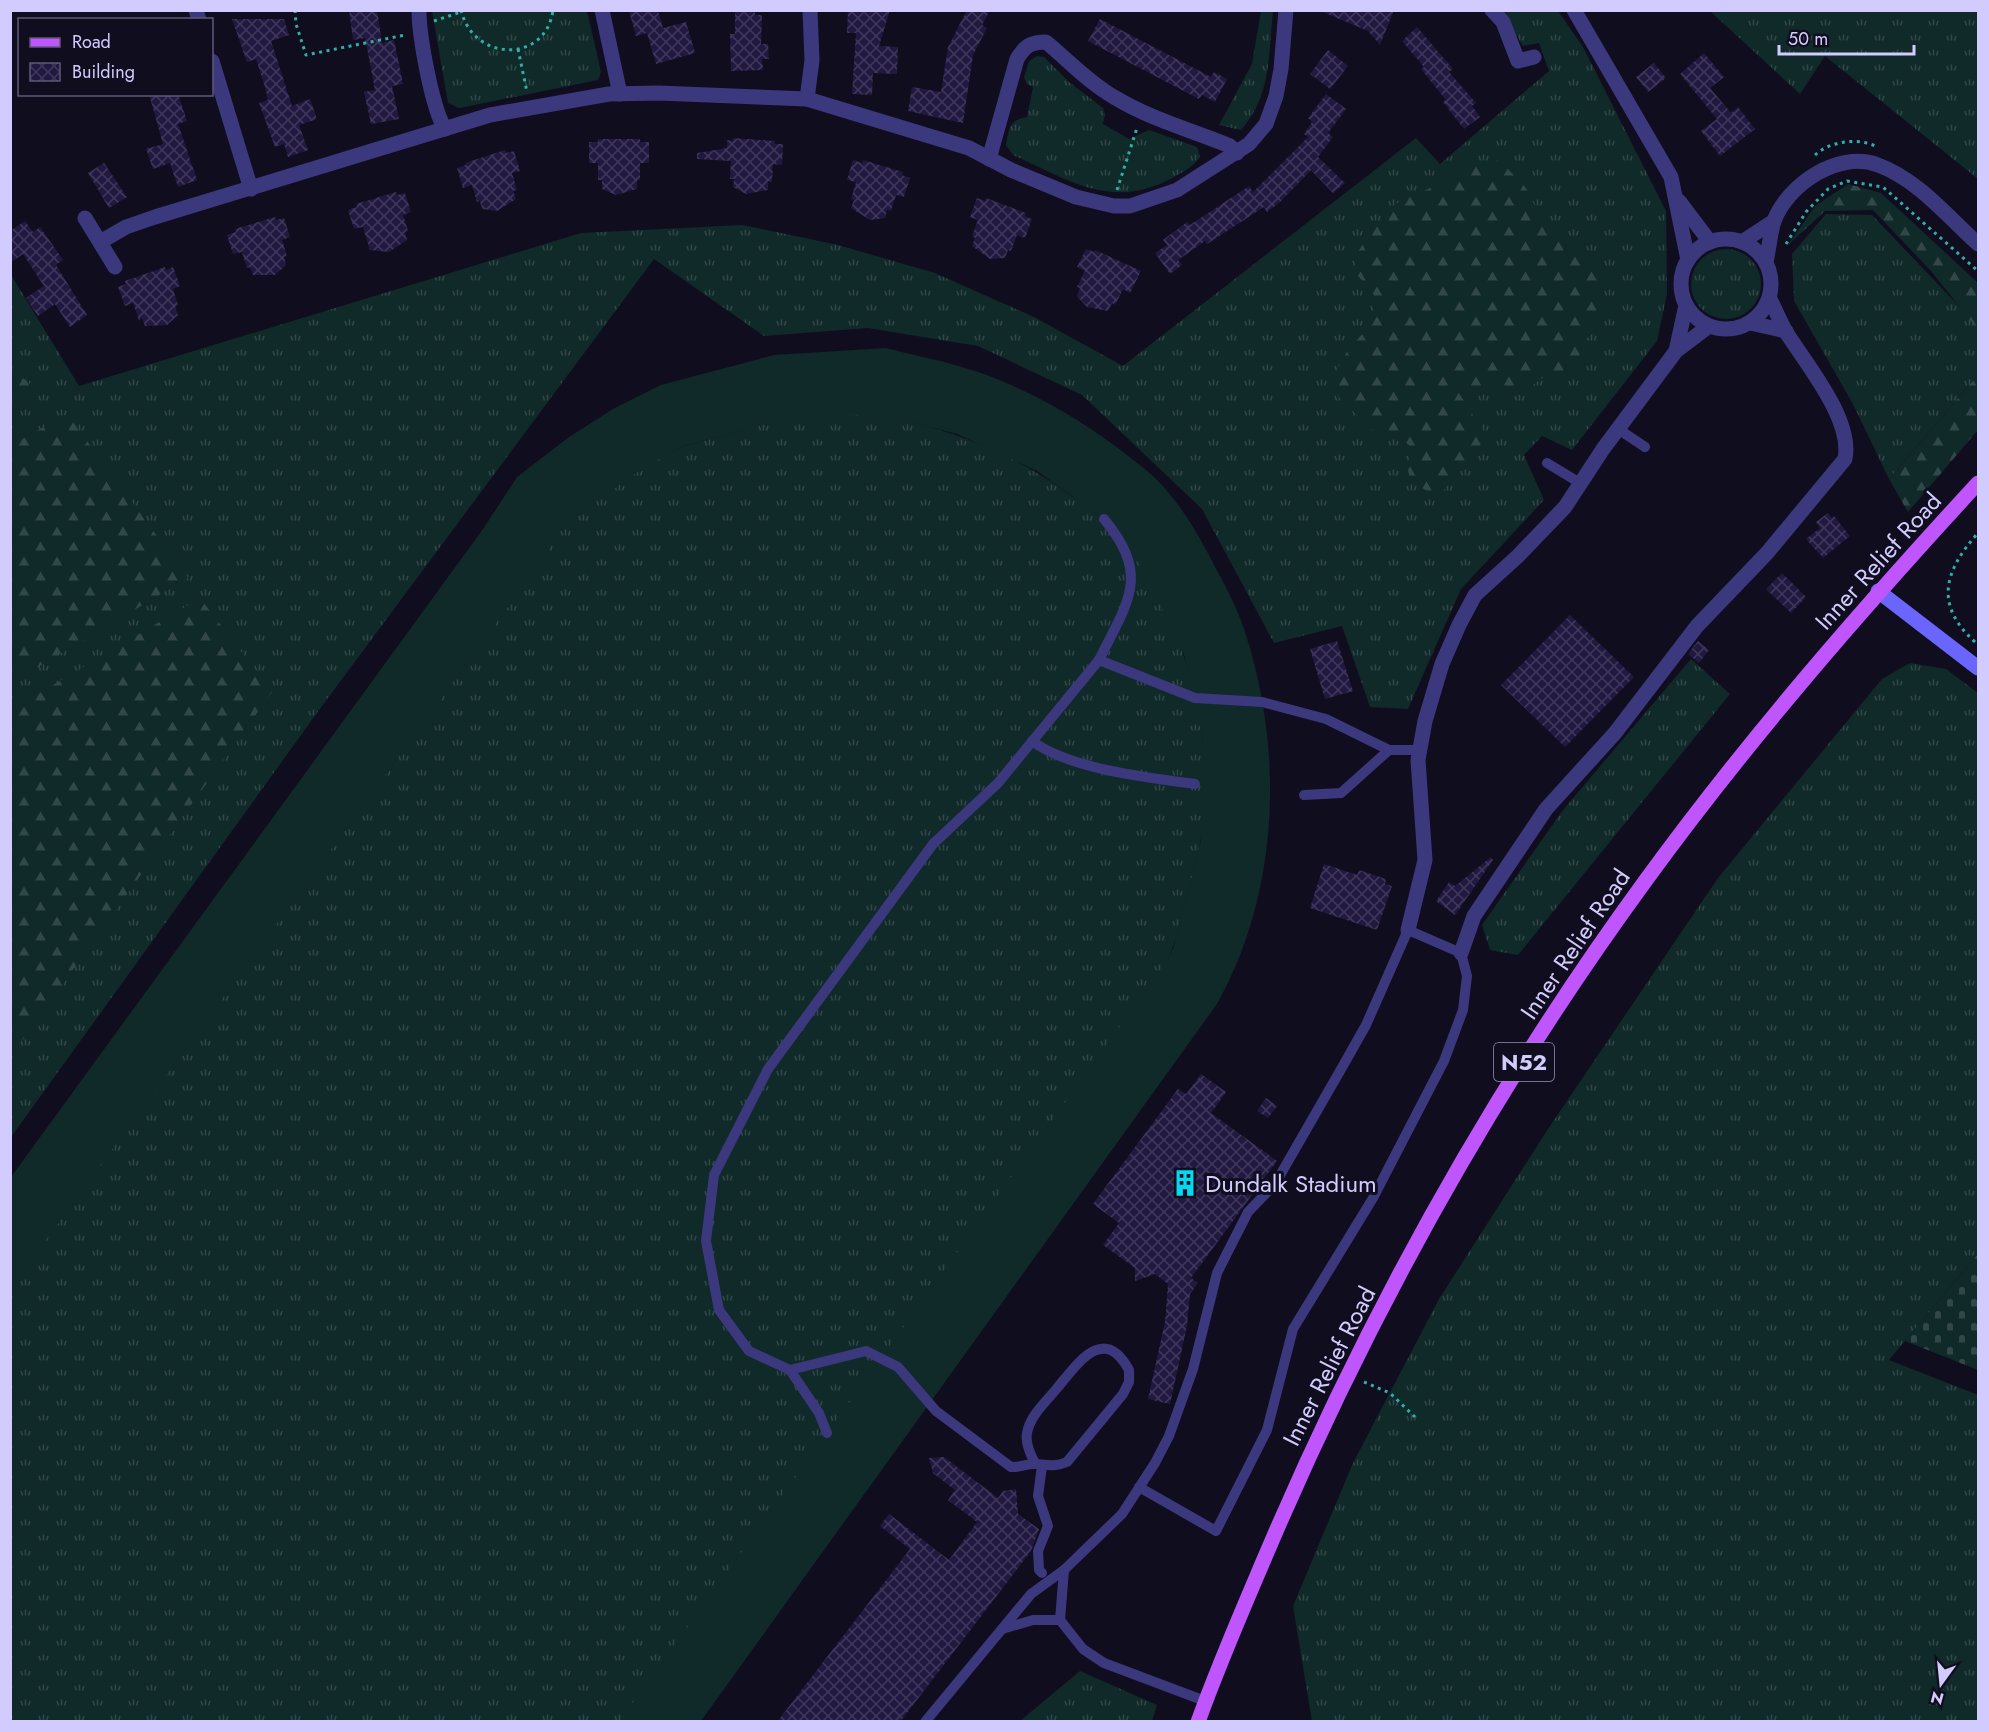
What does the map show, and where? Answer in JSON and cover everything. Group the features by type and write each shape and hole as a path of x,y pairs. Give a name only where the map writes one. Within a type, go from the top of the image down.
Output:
{"main road":[{"name":"Inner Relief Road","path":"1198,1722 1293,1491 1348,1375 1464,1160 1528,1055 1646,881 1738,759 1878,591 1978,483"}],"street":[{"path":"602,10 620,94"},
{"path":"807,99 812,60 810,10"},
{"path":"100,242 126,227 155,217 490,115 620,94 807,99 969,148 1076,197 1114,206 1130,206 1165,197 1237,153 1260,130 1271,111 1281,69 1286,10"},
{"path":"1492,10 1503,22 1518,61 1534,57"},
{"path":"1574,10 1671,177 1678,199 1688,260"},
{"path":"420,23 440,120 445,129"},
{"path":"989,159 1017,59 1025,47 1034,42 1046,42 1092,83 1142,112 1194,130 1230,146 1237,153"},
{"path":"213,64 251,189"},
{"path":"1742,242 1774,221 1803,182 1818,172 1836,164 1876,164 1898,174 1921,192 1978,244"},
{"path":"1678,199 1710,242"},
{"path":"85,218 115,267"},
{"path":"1750,323 1765,308 1770,298 1772,285 1768,267 1774,221"},
{"path":"1768,267 1752,246 1729,239 1710,242 1697,249 1688,260 1682,274 1681,290 1686,305 1700,321 1709,326 1723,329 1750,323 1786,331"},
{"path":"1461,954 1474,916 1546,809 1615,733 1697,626 1767,553 1845,459 1848,445 1845,433 1815,371 1786,331 1770,298"},
{"path":"1676,351 1686,305"},
{"path":"1408,930 1425,860 1421,830 1420,750 1425,721 1442,664 1475,595 1518,556 1565,507 1618,429 1676,351 1709,326"},
{"path":"1878,591 1978,668"}],"lane":[{"path":"1618,429 1645,447"},
{"path":"1547,463 1580,483"},
{"path":"827,1433 819,1413 790,1370 748,1351 719,1310 706,1241 714,1175 768,1069 933,844 998,783 1099,660 1127,602 1132,572 1121,540 1104,519"},
{"path":"1099,660 1194,698 1262,702 1326,719 1389,750 1420,750"},
{"path":"1032,741 1044,751 1123,775 1195,784"},
{"path":"1304,795 1341,793 1389,750"},
{"path":"925,1722 1031,1594 1064,1570 1115,1521 1139,1487 1169,1436 1193,1369 1204,1317 1222,1264 1248,1212 1275,1184 1366,1026 1408,930 1461,954 1467,976 1463,1010 1444,1061 1373,1198 1293,1329 1267,1430 1216,1531 1139,1487"},
{"path":"790,1370 866,1351 898,1367 936,1411 1011,1467 1022,1468 1038,1465 1060,1465 1070,1459 1124,1394 1129,1382 1129,1370 1114,1352 1105,1348 1095,1350 1082,1358 1031,1420 1026,1442 1038,1465 1038,1496 1048,1526 1038,1551 1039,1570 1042,1573"},
{"path":"1064,1570 1060,1620 1083,1649 1104,1663 1205,1701"},
{"path":"1002,1629 1033,1620 1060,1620"}],"path":[{"path":"295,10 296,24 306,56 461,11 466,27 476,39 488,47 503,51 518,50 534,42 546,30 553,10"},
{"path":"518,50 530,107"},
{"path":"1114,206 1124,163 1142,112"},
{"path":"1809,160 1825,145 1866,140 1882,150"},
{"path":"1768,267 1806,212 1828,189 1847,181 1882,187 1978,271"},
{"path":"1978,533 1955,564 1947,597 1952,615 1978,646"},
{"path":"1348,1375 1390,1394 1415,1417"}],"green space":[{"path":"432,11 587,11 601,72 598,80 459,108 448,103"},
{"path":"1261,11 1273,11 1267,74 1258,103 1241,130 1219,125 1252,64"},
{"path":"1502,11 1558,11 1583,47 1666,211 1667,294 1657,341 1572,450 1542,436 1524,455 1544,500 1461,589 1408,709 1370,707 1342,626 1274,643 1202,509 1082,395 978,346 868,328 764,336 654,259 322,706 11,1137 11,275 79,386 581,233 743,225 838,245 935,273 1034,317 1123,366 1416,138 1440,164 1549,71 1539,43 1523,46"},
{"path":"1710,11 1978,11 1978,179 1825,56 1800,94"},
{"path":"1037,56 1044,57 1069,82 1103,108 1105,115 1103,124 1129,139 1149,130 1197,147 1200,156 1185,171 1150,188 1130,192 1110,192 1072,182 1013,155 1006,145 1008,134 1013,123 1027,117 1033,87 1027,84 1024,77 1029,61"},
{"path":"1499,160 1525,187 1534,205 1580,248 1589,260 1596,273 1599,289 1597,308 1592,327 1570,381 1542,378 1520,395 1497,389 1457,390 1487,437 1439,496 1411,483 1407,466 1412,448 1398,436 1373,431 1339,397 1335,373 1348,350 1374,321 1374,295 1355,272 1355,256 1376,225 1397,203 1428,189 1462,168"},
{"path":"1848,184 1881,193 1978,283 1978,330 1931,271 1873,210 1825,211 1788,245 1815,206"},
{"path":"1826,214 1872,215 1974,322 1978,330 1978,375 1889,479 1853,404 1794,301 1792,254"},
{"path":"1726,249 1739,252 1751,259 1758,271 1761,284 1758,297 1751,309 1739,316 1726,319 1713,316 1701,309 1694,297 1691,284 1694,271 1701,259 1713,252"},
{"path":"886,348 978,372 1045,401 1108,440 1157,480 1176,502 1200,539 1236,608 1258,680 1266,727 1270,775 1269,822 1263,870 1253,916 1238,961 1217,1004 701,1721 620,1721 1162,968 1173,949 1201,841 1205,788 1202,735 1184,655 1146,574 1125,544 1103,519 1037,471 957,434 880,414 785,419 684,446 646,466 566,523 537,567 11,1288 11,1177 483,529 517,477 569,437 613,409 661,385 774,355"},
{"path":"11,368 37,390 11,422"},
{"path":"1978,375 1978,430 1908,512 1889,479"},
{"path":"880,413 956,435 1024,465 1104,519 1127,544 1148,574 1180,644 1200,719 1205,755 1204,818 1197,859 1177,935 1163,969 621,1721 11,1722 11,1287 565,522 646,465 684,446 785,418"},
{"path":"67,414 188,578 11,683 11,449 17,442"},
{"path":"200,598 272,692 11,1056 11,710"},
{"path":"1691,659 1730,694 1518,955 1490,950 1482,925 1563,810"},
{"path":"1910,663 1946,669 1978,693 1978,1254 1889,1360 1978,1395 1978,1721 1312,1721 1293,1606 1353,1463 1439,1299 1548,1129 1718,878 1882,679"},
{"path":"1978,1254 1978,1370 1905,1341"},
{"path":"1080,1671 1157,1705 1152,1721 1020,1721"}],"building":[{"path":"349,10 377,10 382,43 394,40 403,84 392,86 399,119 371,124 364,92 375,90 365,38 353,40"},
{"path":"735,10 755,10 755,15 762,15 761,44 768,44 769,59 762,59 763,70 731,71 730,34 735,34"},
{"path":"848,10 890,10 879,46 898,47 897,74 873,73 872,95 852,94 856,33 847,33"},
{"path":"967,10 990,10 982,25 987,28 973,55 963,123 908,111 912,87 941,92 948,47"},
{"path":"1318,10 1394,10 1380,45 1368,31"},
{"path":"629,11 658,11 663,28 686,22 695,53 656,64 647,33 636,36"},
{"path":"232,19 284,19 289,35 271,41 292,106 310,99 317,119 299,125 308,150 288,157 284,144 275,147 259,103 268,100 256,59 247,62"},
{"path":"1100,19 1211,77 1214,72 1227,79 1215,102 1202,95 1199,99 1088,41"},
{"path":"1417,27 1453,69 1449,72 1476,103 1472,106 1480,117 1464,129 1443,102 1446,100 1421,69 1424,67 1402,41"},
{"path":"1328,50 1348,66 1330,89 1310,74"},
{"path":"1704,53 1724,77 1710,88 1731,113 1738,107 1755,129 1720,156 1701,131 1717,119 1680,74"},
{"path":"1654,63 1666,78 1648,92 1636,77"},
{"path":"1326,94 1346,109 1328,133 1333,137 1318,157 1345,183 1333,193 1311,170 1267,212 1264,207 1207,244 1205,241 1178,260 1182,265 1170,274 1155,253 1167,245 1163,240 1187,222 1190,225 1249,186 1253,192 1308,137 1304,134 1312,122 1308,118"},
{"path":"150,96 179,96 187,121 178,124 197,180 178,187 170,163 153,169 146,149 163,144"},
{"path":"733,138 775,141 775,144 783,144 782,165 773,164 772,182 768,181 768,190 746,194 733,187 734,179 730,179 731,161 697,159 697,153 727,148 727,140 733,141"},
{"path":"598,139 640,139 640,142 649,142 649,163 640,163 640,180 637,180 637,189 616,195 602,189 602,180 598,180 598,163 589,163 589,142 598,142"},
{"path":"505,150 506,153 514,151 520,171 512,173 517,190 513,191 516,199 497,211 482,209 480,201 477,202 472,185 463,188 457,168 466,165 465,163"},
{"path":"853,160 862,163 863,160 903,172 902,175 910,178 904,197 896,195 891,211 887,210 885,218 870,220 851,208 856,182 847,180"},
{"path":"104,163 127,197 109,208 88,173"},
{"path":"396,192 397,195 405,193 411,212 403,215 408,231 405,232 407,240 389,252 370,250 363,227 354,229 348,210 357,207 356,204"},
{"path":"977,198 985,201 986,198 1026,213 1025,216 1032,219 1025,238 1017,235 1011,251 1008,250 1005,258 990,259 972,246 975,238 972,236 978,220 970,217"},
{"path":"275,217 276,220 284,218 290,237 282,240 287,256 284,257 286,265 275,275 253,275 250,267 247,268 242,252 233,254 227,235 236,232 235,229"},
{"path":"25,221 33,232 40,227 63,260 56,265 87,315 70,327 55,304 38,316 26,298 44,286 23,254 10,263 10,231"},
{"path":"1086,249 1094,252 1095,250 1141,271 1130,293 1123,289 1115,305 1112,303 1108,311 1087,307 1077,296 1080,288 1077,287 1085,271 1077,267"},
{"path":"165,267 166,270 173,267 180,286 173,289 178,305 175,307 178,315 167,325 145,326 142,318 139,320 133,303 125,306 118,287 126,284 125,281"},
{"path":"1828,513 1832,518 1834,516 1850,536 1823,558 1806,539 1820,528 1816,522"},
{"path":"1782,573 1806,597 1791,613 1766,589"},
{"path":"1570,615 1634,677 1565,747 1501,685"},
{"path":"1337,641 1353,691 1325,699 1310,649"},
{"path":"1698,641 1709,650 1699,663 1688,654"},
{"path":"1491,857 1493,860 1455,915 1436,901 1449,882 1455,886"},
{"path":"1324,864 1357,875 1359,870 1386,879 1385,884 1392,886 1377,930 1310,908"},
{"name":"Dundalk Stadium","path":"1201,1074 1226,1092 1211,1113 1277,1161 1191,1278 1198,1283 1190,1294 1187,1326 1170,1404 1148,1399 1165,1322 1168,1284 1155,1274 1135,1281 1135,1268 1103,1245 1119,1223 1093,1204 1178,1089 1186,1094"},
{"path":"1266,1098 1277,1106 1268,1118 1257,1111"},
{"path":"944,1457 998,1498 1003,1491 1016,1489 1018,1514 1039,1529 1031,1551 900,1722 777,1722 910,1549 880,1526 889,1514 949,1560 977,1522 948,1500 955,1490 933,1473 929,1458"}],"place":[{"name":"Dundalk Stadium","path":"1185,1183"}]}
